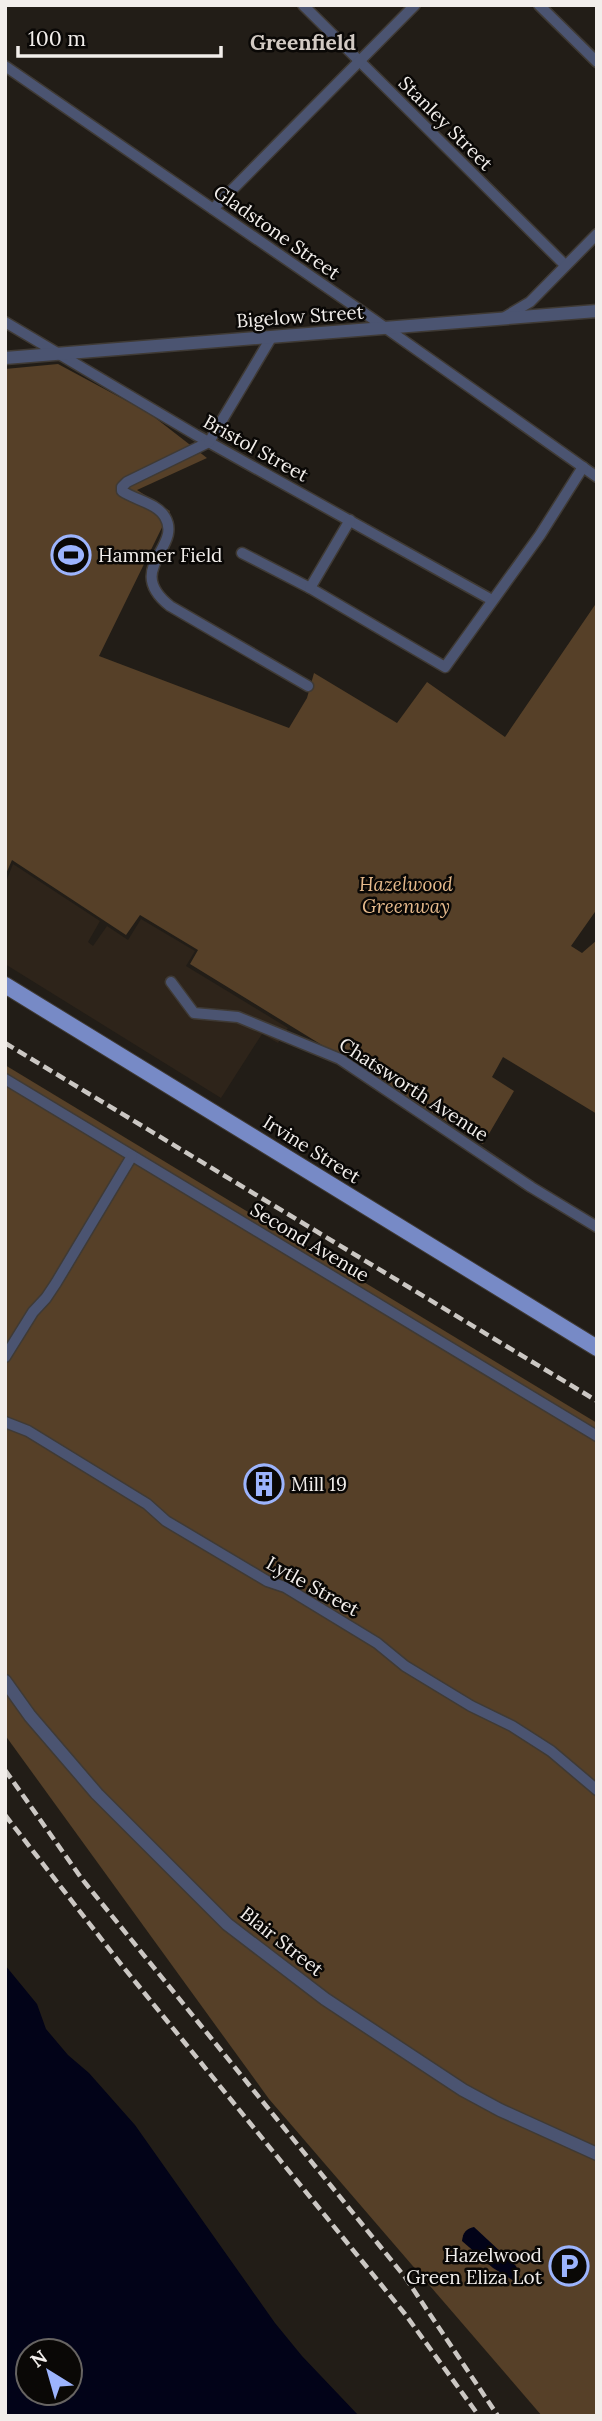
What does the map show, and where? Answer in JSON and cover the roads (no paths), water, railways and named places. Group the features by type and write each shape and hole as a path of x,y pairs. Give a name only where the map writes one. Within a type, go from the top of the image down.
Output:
{"main road":[{"name":"Irvine Street","path":"5,985 597,1348"}],"street":[{"name":"Stanley Street","path":"303,5 565,265"},
{"path":"213,209 415,5"},
{"path":"539,5 597,62"},
{"name":"Gladstone Street","path":"5,66 597,477"},
{"path":"502,319 530,302 597,234"},
{"name":"Bigelow Street","path":"5,358 597,311"},
{"name":"Bristol Street","path":"5,322 209,442 492,600"},
{"path":"271,338 209,442 128,482 122,487 122,491 159,510 166,518 169,531 150,575 157,596 308,686"},
{"path":"242,553 310,588 445,667 540,535 583,467"},
{"path":"310,588 350,520"},
{"name":"Chatsworth Avenue","path":"172,982 194,1013 238,1017 340,1059 531,1187 597,1227"},
{"name":"Second Avenue","path":"5,1079 597,1436"},
{"path":"5,1357 33,1312 56,1283 132,1156"},
{"name":"Lytle Street","path":"5,1422 29,1431 147,1504 166,1521 267,1581 285,1587 377,1643 405,1666 471,1706 512,1726 551,1751 597,1790"},
{"name":"Blair Street","path":"5,1681 30,1716 97,1794 227,1924 325,1999 463,2090 500,2110 597,2154"}],"water":[{"path":"5,1965 37,2004 46,2029 135,2125 275,2323 359,2416 5,2416"},
{"path":"474,2227 516,2266 520,2275 514,2281 493,2268 462,2241 465,2231"}],"railway":[{"path":"5,1043 597,1401"},
{"path":"5,1770 82,1879 405,2277 498,2416"},
{"path":"5,1815 120,1963 405,2314 479,2416"}],"place":[{"name":"Hammer Field","path":"71,555"},
{"name":"Mill 19","path":"264,1484"},
{"name":"Hazelwood Green Eliza Lot","path":"569,2266"}],"district":[{"name":"Greenfield","path":"303,43"}],"park label":[{"name":"Hazelwood Greenway","path":"406,895"}]}
